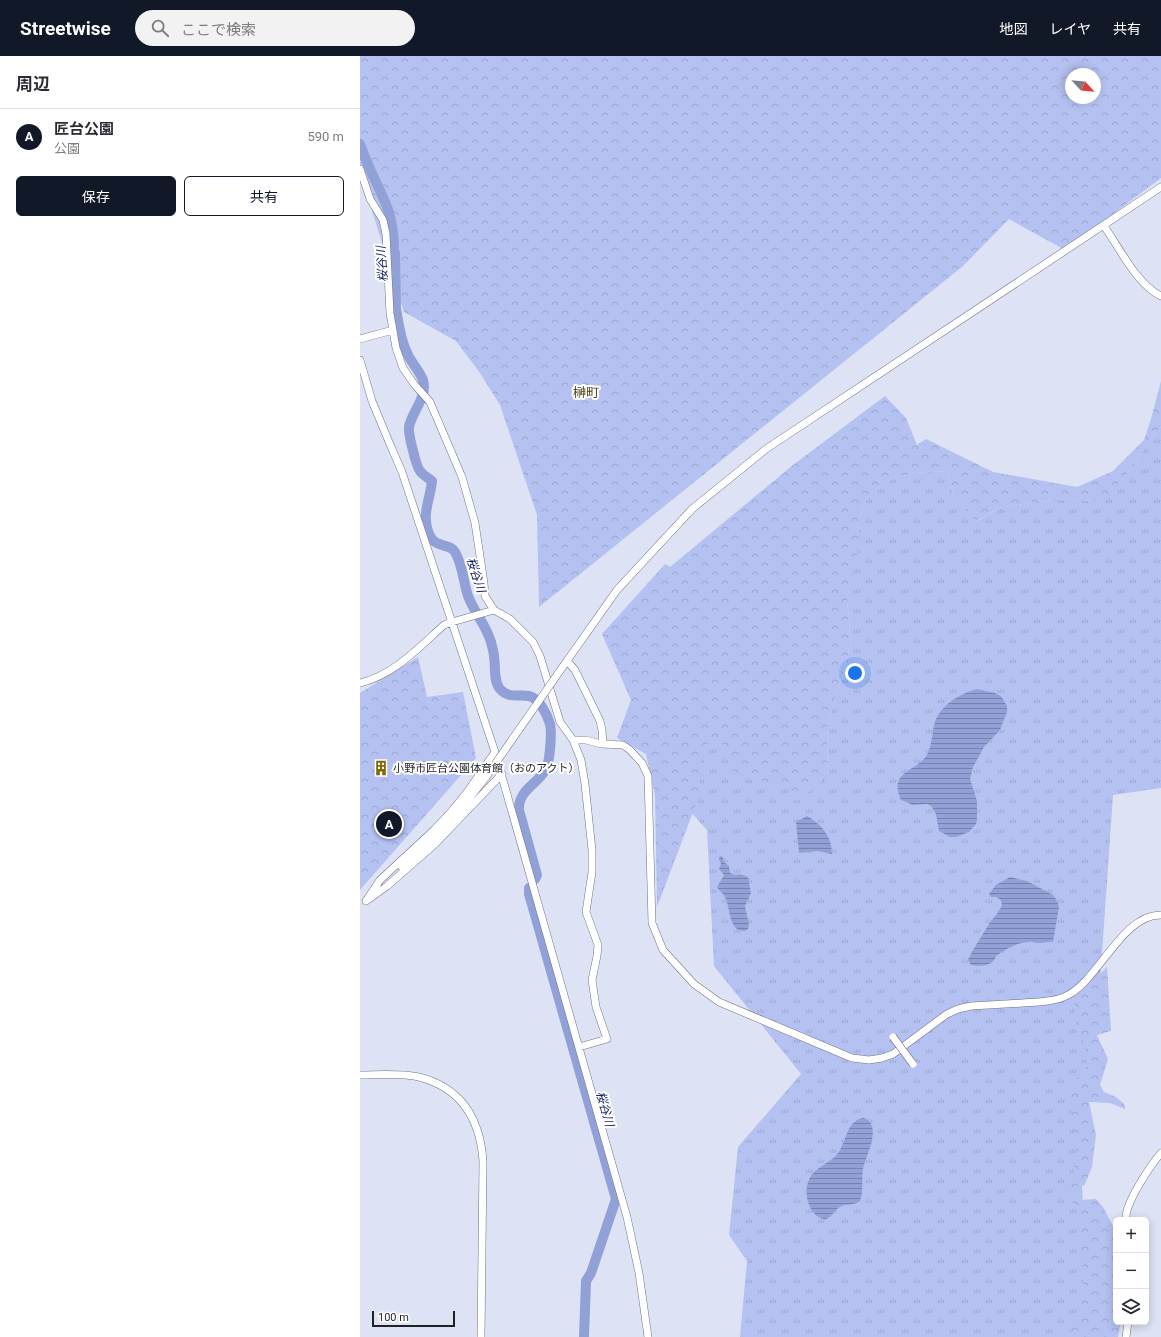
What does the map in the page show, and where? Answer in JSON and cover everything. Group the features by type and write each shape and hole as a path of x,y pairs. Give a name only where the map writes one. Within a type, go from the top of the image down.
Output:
{"street":[{"path":"360,169 370,199 383,220 396,348 403,368 430,402 462,477 475,523 485,596 494,610 510,619 533,642 540,656 560,722 573,740 581,760 592,850 592,872 586,912 598,945 592,980 596,1008 607,1039 579,1047"},
{"path":"360,908 459,811 486,776 616,590 692,509 766,449 1161,187"},
{"path":"1104,226 1134,271 1149,288 1161,296"},
{"path":"360,339 393,330"},
{"path":"360,360 372,400 402,472 502,774 627,1217 639,1273 648,1337"},
{"path":"360,683 372,680 396,667 444,625 494,610"},
{"path":"565,663 575,670 600,721 604,744"},
{"path":"573,740 586,740 604,744 623,745 642,763 648,776 652,923 663,950 694,984 718,1002 852,1058 869,1060 882,1058 893,1054 947,1014 958,1009 971,1006 1053,1000 1068,996 1079,988 1132,926 1146,918 1161,915"},
{"path":"366,901 380,880 434,830 451,812 468,791 495,752"},
{"path":"366,901 387,886 435,844 502,774"},
{"path":"892,1037 913,1064"},
{"path":"360,1075 407,1076 430,1081 453,1094 463,1104 476,1124 480,1136 483,1161 481,1337"},
{"path":"1126,1217 1142,1180 1151,1165 1161,1153"},
{"path":"1126,1337 1128,1325"}],"green space":[{"path":"360,56 1161,56 1161,178 1065,250 1009,219 963,266 539,607 537,515 500,405 480,373 456,341 404,312 360,173"},
{"path":"1161,381 1161,427 1119,483 1104,497 1091,501 1071,499 1036,502 999,508 976,521 953,495 948,471 915,473 894,478 871,492 863,506 858,524 860,540 847,598 851,644 827,728 828,776 799,800 788,800 788,785 733,777 731,746 708,742 701,760 698,799 657,907 655,795 646,754 617,738 631,700 602,634 665,564 670,567 793,465 885,396 906,418 917,445 926,439 993,472 1077,487 1113,471 1144,440"},
{"path":"1161,427 1161,788 1113,795 1094,1069 1078,1095 1088,1322 1081,1337 740,1337 747,1261 729,1235 738,1147 801,1074 714,966 707,830 689,810 703,739 734,744 828,776 827,728 851,644 847,598 859,540 858,524 863,506 871,492 894,478 915,473 948,471 953,495 977,521 999,508 1036,502 1071,499 1091,501 1119,483"},
{"path":"418,657 427,697 463,692 476,758 360,890 360,693"},
{"path":"1107,967 1111,1031 1097,1035 1108,1059 1100,1085 1104,1092 1116,1097 1125,1105 1125,1109 1110,1103 1089,1102 1096,1135 1092,1167 1084,1186 1077,1182 1079,1200 1096,1199 1103,1207 1113,1226 1113,1325 1120,1325 1118,1337 1068,1337 1080,1314 1084,1279 1077,1208 1069,1196 1077,1152 1069,1088 1087,1066 1086,1050 1075,1020 1074,1000"}],"shaded area":[{"path":"977,689 1001,696 1007,706 1007,712 1000,730 984,747 973,767 970,779 977,801 976,824 969,832 956,837 950,837 939,831 936,814 931,806 927,804 913,805 901,800 898,790 898,783 905,773 922,761 927,755 931,744 934,725 940,712 963,694"},
{"path":"807,816 825,831 832,848 832,854 817,851 799,853 796,822"},
{"path":"720,856 723,857 724,862 729,866 730,873 748,877 751,893 745,906 749,925 748,929 745,931 740,930 733,923 725,897 717,887 724,875 719,869 721,864 719,859"},
{"path":"1010,877 1027,881 1053,895 1055,898 1059,907 1053,942 1030,942 1019,944 1000,953 989,964 982,966 971,965 968,960 970,955 1002,905 1001,900 996,897 991,897 989,894 996,885"},
{"path":"863,1118 869,1121 873,1133 863,1169 862,1193 860,1201 838,1208 828,1218 823,1219 818,1217 810,1208 808,1202 807,1185 809,1180 818,1169 835,1157 841,1148 850,1127 857,1120"}],"waterway":[{"name":"桜谷川","path":"360,144 389,212 395,253 396,309 399,327 406,351 423,380 424,386 422,398 411,421 409,430 418,468 432,481 426,514 429,534 435,542 453,549 458,557 468,596 491,642 494,655 496,682 498,686 503,692 510,695 533,697 545,711 550,724 551,733 549,760 546,769 525,792 522,797 519,810 537,875 535,879"},
{"name":"桜谷川","path":"529,888 529,894 616,1199 591,1273 586,1281 584,1337"}],"place":[{"name":"小野市匠台公園体育館（おのアクト）","path":"381,768"},
{"name":"匠台公園","path":"389,824"}],"district":[{"name":"榊町","path":"586,392"}]}
